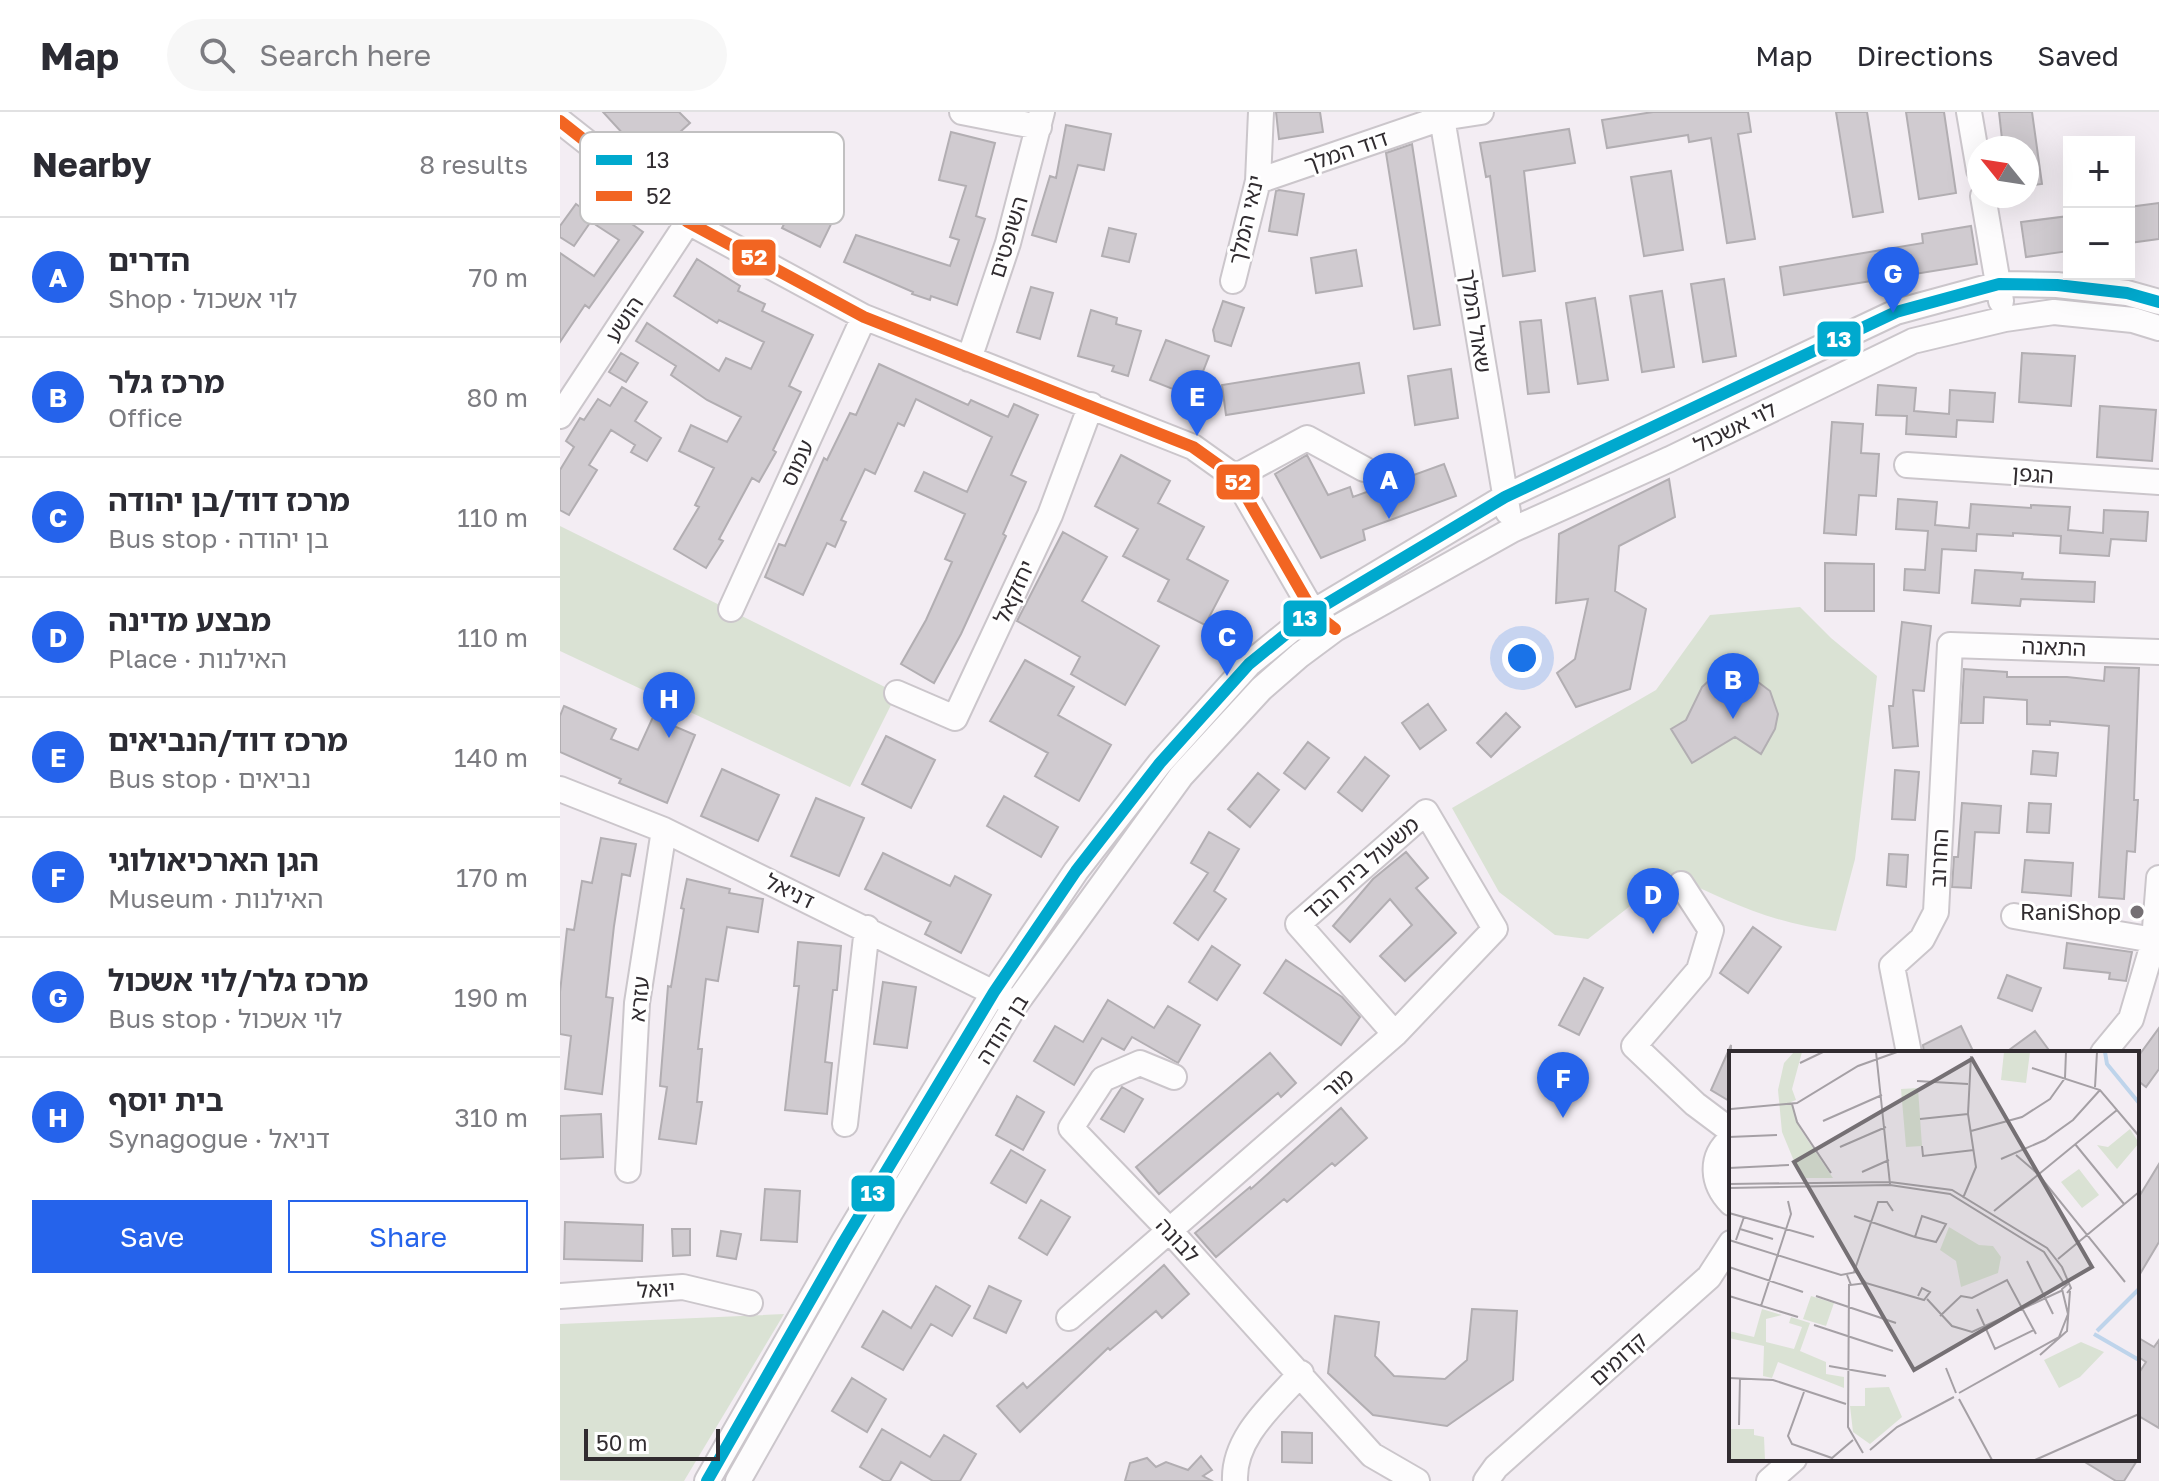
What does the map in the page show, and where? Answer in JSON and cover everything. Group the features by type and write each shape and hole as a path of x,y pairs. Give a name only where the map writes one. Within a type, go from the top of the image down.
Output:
{"street":[{"path":"573,112 587,132"},
{"path":"962,112 1040,119"},
{"name":"ינאי המלך","path":"1233,281 1258,181 1261,112"},
{"name":"דוד המלך","path":"1258,181 1442,115 1481,112"},
{"path":"1969,112 1973,136"},
{"name":"שאול המלך","path":"1442,115 1512,530"},
{"name":"השופטים","path":"969,359 1008,243 1040,119"},
{"path":"560,121 580,136"},
{"path":"1985,208 2005,319"},
{"name":"הושע","path":"560,416 687,224"},
{"path":"692,224 864,317 1193,447 1235,477 1313,612 1335,629"},
{"name":"לוי אשכול","path":"1313,612 1505,497 1896,312 1999,284 2057,285 2127,293 2159,302"},
{"name":"לוי אשכול","path":"1335,629 1512,530 1670,459 1913,341 2005,319 2054,312 2133,320 2159,328"},
{"name":"עמוס","path":"731,609 864,317"},
{"name":"יחזקאל","path":"897,693 955,718 1050,515 1091,405"},
{"path":"1235,477 1307,438 1364,469"},
{"name":"הגפן","path":"1907,465 2159,482"},
{"name":"בן יהודה","path":"707,1481 843,1243 994,992 1076,871 1160,763 1249,664 1313,612"},
{"name":"בן יהודה","path":"738,1481 890,1213 1015,1005 1181,776 1261,689 1335,629"},
{"name":"התאנה","path":"1950,645 2159,652"},
{"name":"החרוב","path":"1909,1051 1892,966 1922,939 1936,912 1950,645"},
{"name":"דניאל","path":"560,789 664,830 867,928 1015,1005"},
{"name":"מור","path":"1069,1318 1395,1034 1495,929 1426,812"},
{"name":"משעול בית הבד","path":"1395,1034 1298,924 1426,812"},
{"name":"עזרא","path":"628,1170 637,1003 664,830"},
{"path":"2105,1051 2131,1019 2156,941 2159,878"},
{"path":"1681,884 1711,930 1699,970 1634,1046 1695,1104 1729,1130"},
{"path":"2014,916 2156,941"},
{"path":"845,1124 867,928"},
{"name":"לבונה","path":"1174,1077 1140,1063 1103,1079 1071,1128 1301,1373 1344,1427 1372,1455 1417,1481"},
{"path":"1729,1141 1718,1155 1715,1165 1715,1179 1729,1201"},
{"name":"קדומים","path":"1465,1481 1491,1474 1709,1277 1729,1246"},
{"name":"יואל","path":"560,1296 683,1287 750,1303"},
{"path":"1235,1481 1243,1441 1301,1373"},
{"name":"לבונה","path":"1372,1455 1384,1481"},
{"path":"1769,1481 1792,1461"}],"shaded area":[{"path":"560,526 897,693 850,787 560,651"},
{"path":"1800,607 1877,676 1855,859 1836,931 1791,923 1751,910 1671,874 1588,939 1555,935 1499,892 1452,808 1656,690 1710,615"},
{"path":"784,1314 684,1481 560,1480 560,1324"}],"building":[{"path":"603,112 679,112 690,123 680,132 621,132"},
{"path":"1276,112 1320,112 1323,132 1279,139"},
{"path":"1653,112 1748,112 1751,132 1738,134 1755,239 1727,243 1711,138 1689,142 1688,135 1607,148 1602,120"},
{"path":"1836,112 1867,112 1883,212 1853,217"},
{"path":"1906,112 1944,112 1956,193 1919,199"},
{"path":"1999,112 2032,112 2035,136 2002,136"},
{"path":"1066,125 1111,134 1104,170 1078,165 1056,242 1032,235 1050,176 1056,178"},
{"path":"1569,129 1575,163 1524,171 1535,271 1503,276 1490,176 1486,177 1480,143"},
{"path":"951,132 995,143 976,216 985,219 957,305 931,296 930,300 912,294 844,262 856,235 950,266 959,240 950,237 966,186 939,180"},
{"path":"1412,144 1440,325 1414,329 1386,153"},
{"path":"1671,171 1683,250 1644,256 1631,177"},
{"path":"1276,191 1304,194 1297,235 1269,231"},
{"path":"2159,203 2159,239 2135,242 2135,206"},
{"path":"576,204 580,207 580,224 589,224 574,246 560,237 560,226"},
{"path":"2063,217 2063,252 2026,257 2021,222"},
{"path":"632,224 643,232 589,308 585,305 560,342 560,253 594,276 619,240 596,225"},
{"path":"784,224 831,224 820,247 782,228"},
{"path":"1971,226 1977,264 1784,295 1780,267 1923,243 1922,234"},
{"path":"1109,228 1136,234 1129,262 1102,256"},
{"path":"1356,250 1362,286 1316,293 1311,258"},
{"path":"697,259 740,286 738,291 765,304 762,311 813,335 789,386 801,392 773,450 776,452 759,482 752,478 719,539 723,541 706,568 674,549 699,507 695,505 714,468 679,451 691,425 727,442 741,417 707,400 671,375 676,366 636,341 647,323 719,371 726,358 751,369 764,342 719,320 717,323 674,296"},
{"path":"1724,279 1736,356 1703,362 1691,284"},
{"path":"1031,287 1053,293 1040,339 1017,332"},
{"path":"1662,291 1674,367 1642,372 1630,296"},
{"path":"1595,298 1608,380 1578,384 1566,303"},
{"path":"1223,301 1244,308 1231,346 1215,341 1213,330"},
{"path":"1091,310 1117,318 1116,324 1141,331 1128,376 1112,371 1114,366 1078,356"},
{"path":"1541,320 1549,392 1528,394 1520,322"},
{"path":"1166,340 1209,356 1193,397 1150,380"},
{"path":"621,353 638,363 626,382 609,372"},
{"path":"2022,353 2075,356 2071,406 2019,402"},
{"path":"1359,363 1364,393 1226,415 1222,385"},
{"path":"879,364 968,405 971,400 1008,417 1014,404 1038,415 1011,475 1026,482 1003,534 1006,536 961,634 934,683 901,664 926,620 952,562 945,559 965,514 915,491 924,472 967,492 992,437 916,399 904,426 898,423 875,474 865,469 841,520 846,522 835,547 827,543 803,595 765,577 779,544 785,546 824,458 827,460 850,413 856,415"},
{"path":"1451,369 1458,418 1415,425 1408,376"},
{"path":"1878,385 1916,388 1914,411 1949,414 1950,390 1995,393 1993,422 1957,420 1956,437 1906,434 1907,416 1876,415"},
{"path":"622,387 647,402 635,421 661,438 647,461 631,452 635,445 611,430 589,465 597,470 569,515 560,510 560,470 574,447 566,441 580,418 584,420 598,399 610,406"},
{"path":"2100,406 2156,410 2152,461 2097,457"},
{"path":"1832,422 1863,424 1861,453 1879,454 1876,496 1859,495 1856,535 1824,533"},
{"path":"1121,455 1170,481 1158,503 1204,527 1187,559 1228,581 1205,625 1158,601 1169,580 1123,556 1138,529 1095,506"},
{"path":"1307,455 1328,495 1350,487 1353,497 1444,464 1456,496 1363,530 1365,540 1321,558 1275,474"},
{"path":"1669,479 1675,517 1619,546 1615,591 1646,609 1630,689 1576,707 1557,673 1575,659 1588,599 1556,603 1559,534"},
{"path":"1898,499 1937,502 1935,525 1969,528 1971,504 2070,507 2068,530 2103,533 2104,510 2148,512 2146,541 2111,539 2109,556 2060,553 2061,536 1977,534 1976,551 1942,549 1939,593 1904,590 1905,569 1925,570 1928,531 1896,529"},
{"path":"1063,532 1107,557 1082,601 1159,646 1125,705 1071,674 1080,657 1017,621"},
{"path":"1825,563 1874,564 1874,611 1825,611"},
{"path":"1975,570 2023,573 2022,579 2095,582 2094,602 2021,599 2020,606 1972,603"},
{"path":"1902,622 1931,626 1924,691 1913,690 1918,746 1893,748 1889,706 1893,706"},
{"path":"1025,660 1074,687 1058,715 1111,745 1079,801 1035,776 1048,753 990,721"},
{"path":"2105,667 2139,668 2135,852 2127,851 2124,899 2099,897 2109,726 2050,721 2050,725 2027,724 2027,700 1984,697 1983,723 1961,723 1964,669 2007,672 2007,677 2067,677 2104,681"},
{"path":"1730,671 1750,676 1770,691 1778,714 1775,729 1761,754 1735,737 1692,763 1671,729 1686,720 1702,687 1715,675"},
{"path":"1428,704 1446,730 1420,749 1402,723"},
{"path":"564,706 616,729 611,739 638,750 653,717 695,735 667,803 619,783 621,779 560,752 560,716"},
{"path":"1506,713 1520,727 1491,757 1477,743"},
{"path":"886,736 935,760 911,808 862,784"},
{"path":"1308,742 1329,758 1305,789 1284,773"},
{"path":"2033,751 2058,753 2056,776 2031,774"},
{"path":"1365,757 1389,776 1362,811 1338,792"},
{"path":"722,769 779,795 758,841 701,816"},
{"path":"1895,770 1919,772 1915,820 1892,819"},
{"path":"1258,773 1279,790 1250,827 1228,809"},
{"path":"1004,796 1058,827 1041,857 987,826"},
{"path":"816,798 864,818 839,876 791,856"},
{"path":"1962,803 2001,806 1999,833 1975,832 1971,888 1952,887 1954,857 1958,857"},
{"path":"2029,803 2051,804 2049,833 2027,832"},
{"path":"1209,832 1239,849 1214,891 1226,899 1198,940 1174,923 1208,873 1191,863"},
{"path":"601,838 636,844 630,876 622,874 614,926 606,997 613,998 602,1094 565,1089 571,1036 560,1034 560,992 567,929 574,930 582,881 592,883"},
{"path":"1406,852 1428,878 1416,888 1456,933 1405,981 1380,956 1412,925 1390,899 1350,942 1333,926 1373,879"},
{"path":"883,853 950,886 955,876 991,895 961,953 925,934 931,922 865,889"},
{"path":"1889,854 1908,855 1906,887 1887,885"},
{"path":"2025,860 2073,863 2071,896 2022,892"},
{"path":"687,879 730,889 729,893 763,899 758,932 727,927 718,981 706,979 698,1049 702,1049 697,1102 702,1102 696,1144 659,1139 667,1087 660,1086 668,986 671,987"},
{"path":"1753,927 1781,947 1748,993 1720,973"},
{"path":"798,942 841,946 825,1062 832,1063 827,1114 785,1110 799,986 794,986"},
{"path":"2067,943 2132,952 2126,981 2109,979 2110,973 2064,968"},
{"path":"1212,946 1240,965 1217,1000 1189,982"},
{"path":"1286,960 1342,997 1360,1017 1341,1045 1264,993"},
{"path":"2007,975 2041,988 2032,1011 1998,998"},
{"path":"1584,978 1603,988 1579,1035 1559,1025"},
{"path":"883,982 916,987 907,1048 874,1044"},
{"path":"1108,1000 1154,1028 1168,1006 1200,1025 1178,1063 1132,1037 1124,1050 1102,1038 1074,1085 1034,1061 1055,1026 1083,1042"},
{"path":"1961,1026 1973,1051 1924,1051 1923,1045"},
{"path":"2159,1028 2159,1069 2146,1087 2139,1082 2139,1055"},
{"path":"2035,1031 2050,1051 2008,1051"},
{"path":"1731,1045 1729,1101 1711,1090"},
{"path":"1270,1053 1296,1083 1281,1097 1278,1093 1159,1194 1136,1167"},
{"path":"1122,1087 1143,1099 1124,1132 1101,1119"},
{"path":"1017,1096 1044,1112 1023,1150 996,1135"},
{"path":"1341,1108 1367,1138 1287,1202 1284,1199 1216,1257 1195,1233 1251,1189"},
{"path":"601,1114 603,1157 560,1159 560,1116"},
{"path":"1011,1150 1045,1170 1026,1203 991,1183"},
{"path":"2159,1164 2159,1242 2139,1276 2139,1197"},
{"path":"765,1189 800,1191 797,1242 761,1240"},
{"path":"1041,1200 1070,1217 1047,1255 1019,1238"},
{"path":"565,1222 643,1225 642,1261 564,1259"},
{"path":"672,1229 690,1229 690,1255 673,1256"},
{"path":"721,1231 741,1234 736,1259 717,1256"},
{"path":"1164,1265 1189,1294 1162,1318 1156,1311 1110,1350 1108,1348 1020,1432 997,1406 1023,1383 1027,1388"},
{"path":"936,1286 970,1306 952,1336 931,1324 903,1370 862,1347 883,1311 911,1328"},
{"path":"989,1286 1021,1301 1006,1333 974,1318"},
{"path":"1472,1309 1517,1311 1513,1380 1447,1426 1373,1415 1328,1373 1335,1316 1379,1322 1375,1356 1394,1376 1445,1379 1467,1360"},
{"path":"2139,1338 2154,1347 2159,1340 2159,1428 2139,1416 2139,1373 2146,1362 2139,1357"},
{"path":"852,1378 886,1399 867,1432 832,1411"},
{"path":"882,1429 930,1457 944,1435 976,1454 960,1481 933,1481 901,1462 890,1481 884,1481 860,1467"},
{"path":"1282,1432 1312,1433 1312,1463 1282,1462"},
{"path":"1201,1456 1212,1470 1203,1476 1212,1481 1125,1481 1130,1463 1147,1458 1156,1467 1166,1462 1188,1470"},
{"path":"2083,1461 2137,1461 2124,1481 2116,1481"}],"transit line":[{"name":"52","path":"560,121 580,137"},
{"name":"52","path":"692,224 864,317 1193,447 1235,477 1313,612 1335,629"},
{"name":"13","path":"707,1481 843,1243 994,992 1076,871 1160,763 1249,664 1313,612 1505,497 1896,312 1999,284 2057,285 2127,293 2159,302"}],"place":[{"name":"מרכז גלר/לוי אשכול","path":"1893,313"},
{"name":"מרכז דוד/הנביאים","path":"1197,436"},
{"name":"הדרים","path":"1389,519"},
{"name":"מרכז דוד/בן יהודה","path":"1227,676"},
{"name":"מרכז גלר","path":"1733,719"},
{"name":"בית יוסף","path":"669,738"},
{"name":"RaniShop","path":"2137,912"},
{"name":"מבצע מדינה","path":"1653,934"},
{"name":"הגן הארכיאולוגי","path":"1563,1118"}]}
